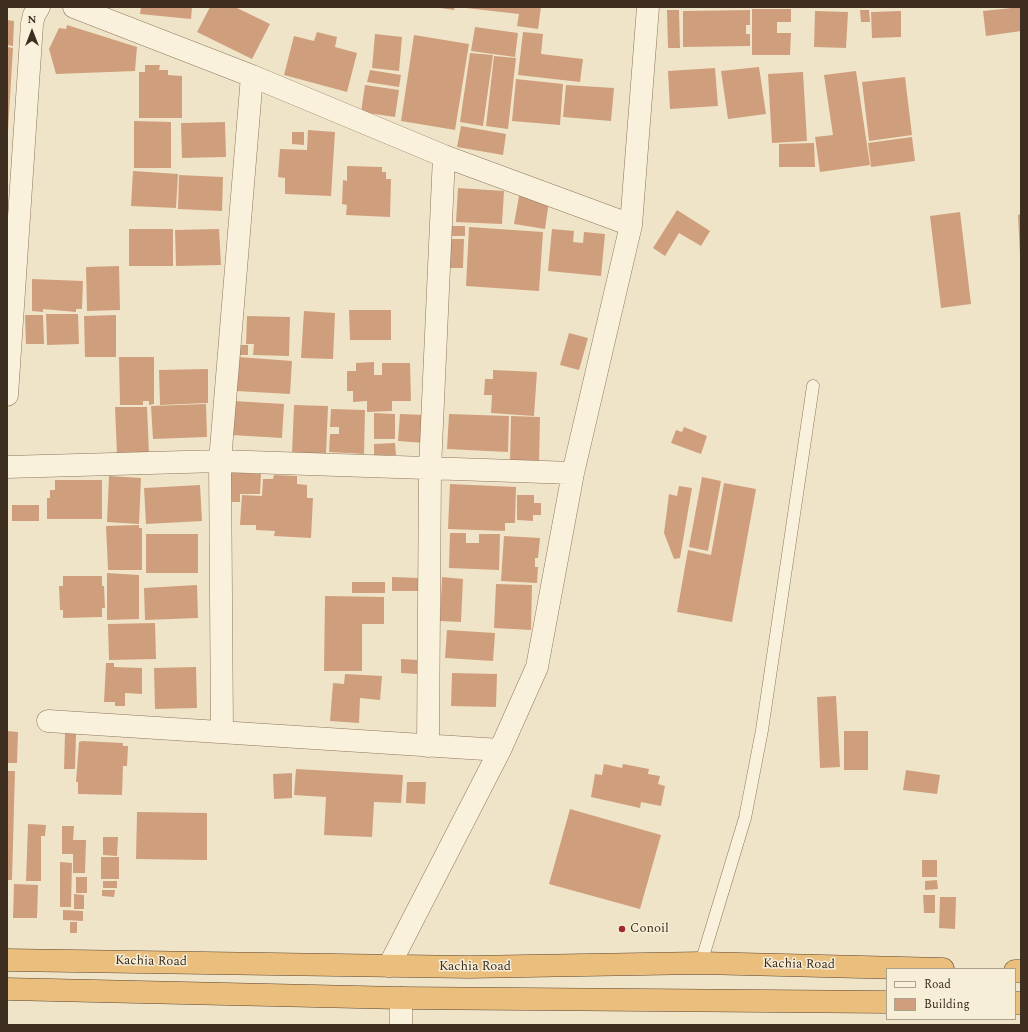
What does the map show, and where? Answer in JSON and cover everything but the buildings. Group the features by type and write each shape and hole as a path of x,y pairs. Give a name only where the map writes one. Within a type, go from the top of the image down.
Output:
{"highway":[{"name":"Kachia Road","path":"7,960 469,967 701,963 903,968"},
{"path":"469,967 470,998"},
{"path":"7,989 401,998 886,1002"}],"street":[{"path":"7,395 32,24 34,15 39,7"},
{"path":"74,7 252,76 444,156 631,225"},
{"path":"389,966 500,750 537,667 573,473 631,225 648,7"},
{"path":"222,732 220,461 252,76"},
{"path":"428,746 430,468 444,156"},
{"path":"7,467 220,461 573,473"},
{"path":"48,721 500,750"},
{"path":"401,998 401,1025"}],"lane":[{"path":"701,963 745,818 751,788 762,730 813,386"}],"place":[{"name":"Conoil","path":"622,929"}]}
